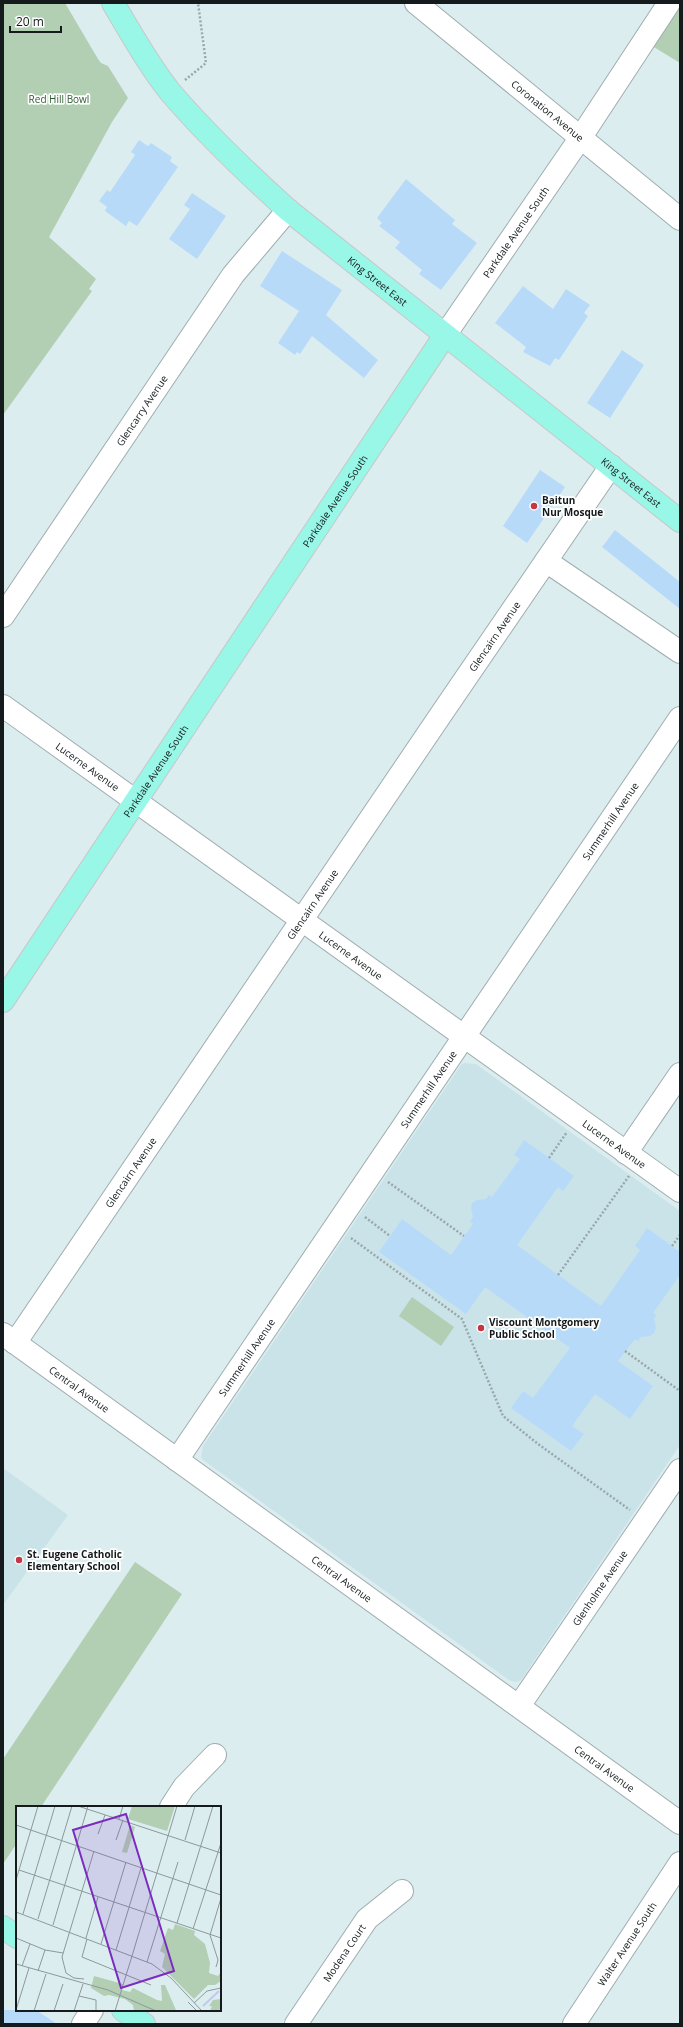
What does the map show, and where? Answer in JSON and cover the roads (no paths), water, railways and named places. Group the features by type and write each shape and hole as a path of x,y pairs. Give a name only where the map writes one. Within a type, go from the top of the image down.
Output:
{"main road":[{"name":"King Street East","path":"113,3 138,45 170,92 235,162 288,210 680,521"},
{"name":"Parkdale Avenue South","path":"3,1001 445,335"},
{"path":"3,1927 16,1936"},
{"path":"124,2011 144,2024"}],"street":[{"name":"Coronation Avenue","path":"416,3 680,218"},
{"name":"Parkdale Avenue South","path":"445,335 581,136 669,3"},
{"name":"Glencarry Avenue","path":"3,616 233,275 288,210"},
{"name":"Glencairn Avenue","path":"9,1339 302,920 611,466"},
{"path":"546,561 680,652"},
{"name":"Lucerne Avenue","path":"3,706 680,1191"},
{"name":"Summerhill Avenue","path":"177,1460 680,718"},
{"path":"633,1157 680,1074"},
{"name":"Central Avenue","path":"9,1339 680,1823"},
{"name":"Glenholme Avenue","path":"519,1706 680,1470"},
{"path":"172,1806 184,1787 216,1755"},
{"name":"Walter Avenue South","path":"574,2024 680,1863"},
{"name":"Modena Court","path":"296,2024 367,1919 402,1891"},
{"path":"83,2024 91,2011"}],"place":[{"name":"Baitun Nur Mosque","path":"534,506"},
{"name":"Viscount Montgomery Public School","path":"481,1328"},
{"name":"St. Eugene Catholic Elementary School","path":"19,1560"}],"park label":[{"name":"Red Hill Bowl","path":"59,99"}]}
